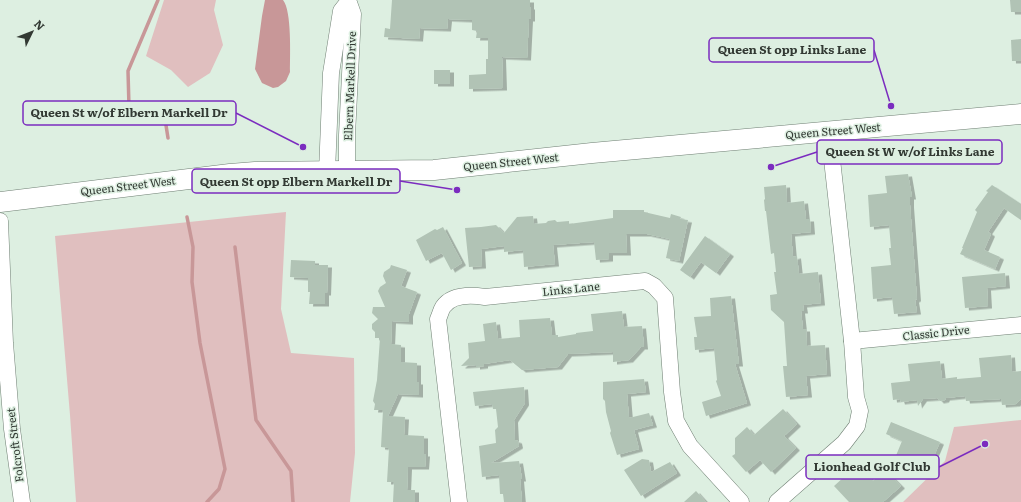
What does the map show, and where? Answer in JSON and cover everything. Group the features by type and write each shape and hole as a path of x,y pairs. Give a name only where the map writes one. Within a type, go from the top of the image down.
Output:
{"main road":[{"name":"Queen Street West","path":"0,202 230,174 254,172 434,170 600,152 1021,114"}],"street":[{"name":"Elbern Markell Drive","path":"347,171 347,135 353,14 348,1"},
{"name":"Elbern Markell Drive","path":"327,172 331,73 341,11 348,1"},
{"path":"778,502 844,443 857,426 860,411 856,397 852,341 829,132"},
{"name":"Folcroft Street","path":"0,221 6,351 12,429 22,502"},
{"name":"Links Lane","path":"459,502 438,319 443,306 453,299 468,295 485,297 645,281 654,286 665,298 672,392 676,421 690,446 741,502"},
{"name":"Classic Drive","path":"852,341 1021,325"}],"shaded area":[{"path":"164,0 216,0 214,10 223,45 210,73 188,87 171,70 146,56"},
{"path":"265,0 283,0 286,6 289,23 290,72 286,81 278,87 273,88 262,83 255,69"},
{"path":"286,212 281,309 291,353 354,358 355,453 350,502 76,502 55,236"},
{"path":"1021,420 1021,502 903,502 945,461 954,427"}],"building":[{"path":"392,0 530,0 531,19 529,19 527,58 502,57 503,88 469,89 469,75 486,74 488,38 476,38 477,31 472,30 472,20 448,19 447,29 420,28 419,39 384,37 385,28 390,29"},
{"path":"1010,0 1021,0 1021,12 1011,12"},
{"path":"1021,39 1021,61 1012,61 1011,40"},
{"path":"434,70 450,70 450,84 434,84"},
{"path":"908,174 912,197 910,197 910,205 917,299 915,300 917,312 894,314 892,297 873,299 871,267 891,265 889,248 891,248 889,225 870,227 868,195 887,193 885,176"},
{"path":"786,185 787,203 804,201 806,219 810,219 811,232 791,234 793,257 797,256 799,274 818,272 821,303 803,305 804,311 801,311 803,329 806,329 807,346 825,345 827,374 806,376 808,395 786,397 783,366 787,366 784,322 771,310 770,295 777,294 774,272 776,272 774,253 771,254 765,211 764,187"},
{"path":"992,185 1021,204 1021,220 1004,208 988,232 991,234 984,250 1000,257 995,269 960,254 977,212 975,210 988,192 986,191"},
{"path":"613,210 644,210 644,212 670,218 671,214 681,217 680,219 688,220 679,261 666,258 670,239 647,234 626,234 627,253 609,253 609,259 596,260 594,242 553,245 555,264 524,267 523,250 504,252 504,246 481,249 482,266 469,267 465,228 496,225 504,233 517,217 533,216 534,224 546,223 548,221 555,220 557,222 569,221 569,224 613,218"},
{"path":"443,227 462,263 451,270 442,253 426,261 416,240 435,229 437,230"},
{"path":"705,236 730,254 716,273 701,262 690,277 680,270"},
{"path":"291,260 315,261 315,265 328,265 325,304 309,304 310,292 308,292 308,278 290,277"},
{"path":"391,265 407,270 401,286 417,292 409,314 409,322 392,321 391,344 401,345 401,362 417,363 419,395 398,394 388,416 405,417 404,435 424,436 424,454 426,454 425,467 408,467 407,490 415,490 415,502 393,502 394,482 387,482 389,448 381,447 383,410 374,410 375,404 373,401 377,380 380,338 375,338 375,332 372,329 372,324 378,319 372,313 373,307 385,307 378,291 380,287 386,283 383,276 384,272 390,268"},
{"path":"1005,273 1006,286 987,288 988,306 965,308 962,277"},
{"path":"731,296 739,364 735,364 747,403 706,416 702,402 721,396 716,381 714,348 695,350 694,337 697,337 694,317 711,316 710,298"},
{"path":"622,311 624,327 642,326 644,347 641,347 629,360 613,362 613,352 568,354 558,367 522,370 510,360 484,364 484,366 476,367 476,365 461,366 469,358 468,343 485,341 483,324 496,322 498,339 520,337 519,320 550,318 552,335 558,335 558,337 593,331 591,314"},
{"path":"1011,355 1012,372 1021,371 1021,399 1016,404 1002,405 1001,399 966,401 965,396 946,398 945,400 940,401 937,398 923,399 918,406 917,400 901,402 900,399 893,400 891,383 910,381 908,364 940,361 942,379 957,377 957,379 981,377 979,358"},
{"path":"644,379 646,392 627,394 629,418 649,413 653,425 634,430 639,449 617,455 610,433 611,431 605,401 603,399 603,382"},
{"path":"524,387 525,403 514,420 515,440 518,441 519,446 491,463 519,461 522,479 520,479 522,502 504,502 503,494 500,494 499,475 482,477 479,446 496,443 495,430 498,427 496,409 493,409 492,404 475,406 473,392"},
{"path":"783,409 797,424 784,436 796,448 771,472 760,460 746,472 732,456 735,454 735,438 747,427 754,435"},
{"path":"891,422 940,442 934,456 935,462 924,473 920,474 915,472 913,466 895,458 902,441 886,434"},
{"path":"642,459 649,460 651,472 670,462 677,473 641,496 624,470"},
{"path":"859,466 873,481 885,470 901,486 883,502 849,502 834,486"},
{"path":"696,491 706,502 684,502"}],"waterway":[{"path":"158,0 128,71 129,107 141,117 165,119 168,138"},
{"path":"187,217 193,247 192,282 200,343 225,469 219,489 207,502"},
{"path":"235,247 256,420 291,471 293,502"}],"place":[{"name":"Queen St opp Links Lane","path":"891,106"},
{"name":"Queen St w/of Elbern Markell Dr","path":"303,147"},
{"name":"Queen St W w/of Links Lane","path":"771,167"},
{"name":"Queen St opp Elbern Markell Dr","path":"457,190"},
{"name":"Lionhead Golf Club","path":"985,444"}]}
